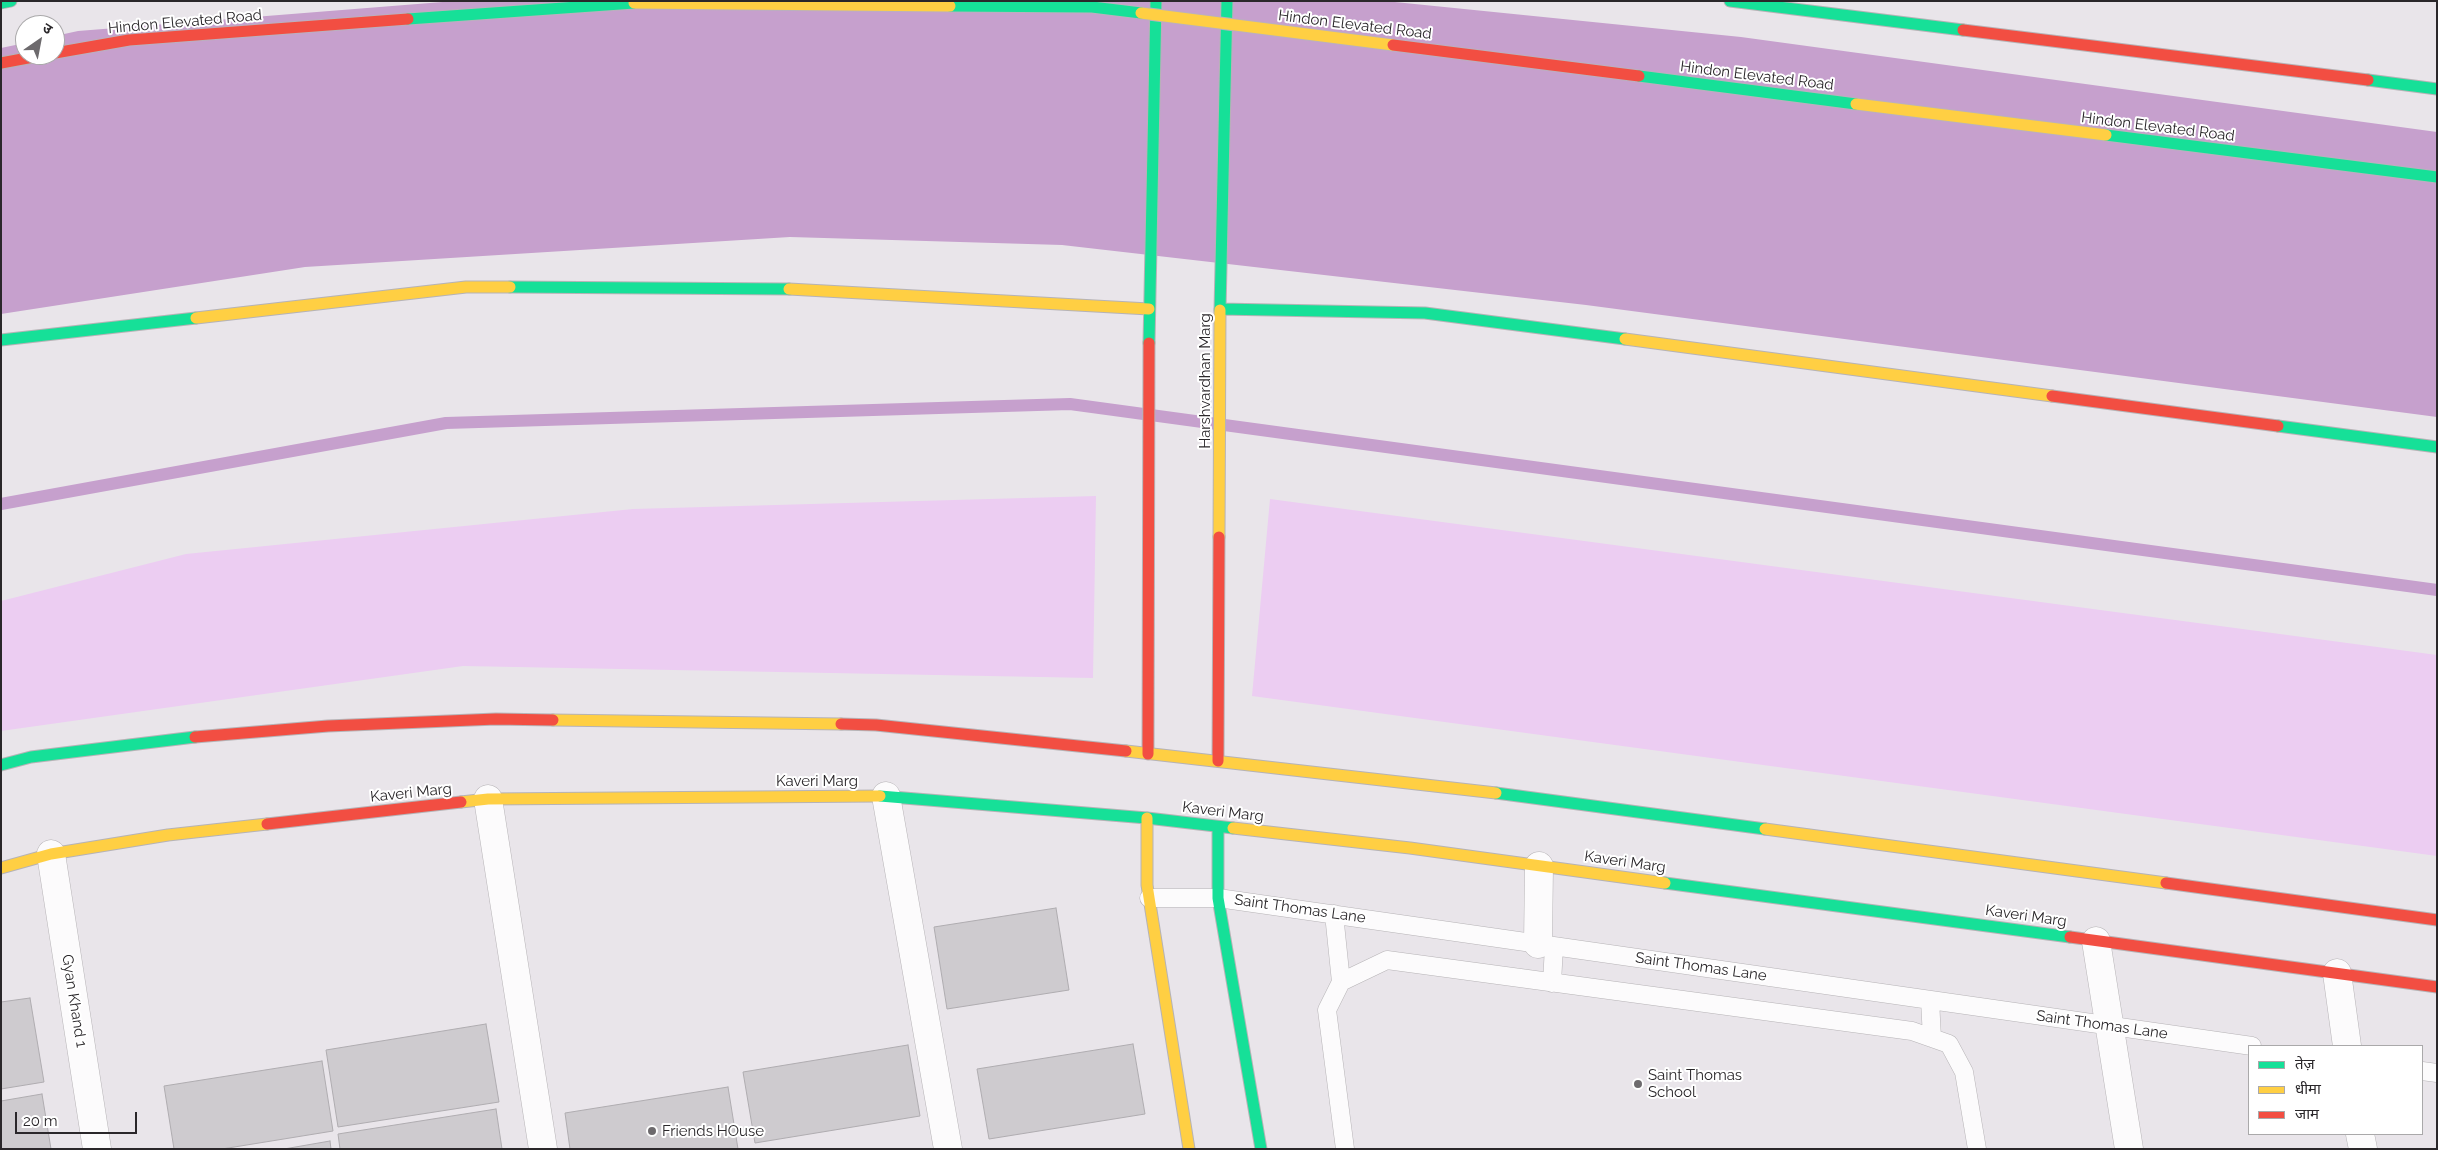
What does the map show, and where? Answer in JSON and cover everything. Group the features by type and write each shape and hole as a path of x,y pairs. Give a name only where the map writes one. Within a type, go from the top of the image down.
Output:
{"main road":[{"path":"1,3 11,1"},
{"path":"1148,754 1149,279 1156,1"},
{"name":"Harshvardhan Marg","path":"1218,761 1220,283 1227,1"},
{"path":"1730,1 2437,89"},
{"name":"Hindon Elevated Road","path":"65,51 129,40 632,3 1092,7 2437,177"},
{"path":"1,62 15,60"},
{"path":"1,340 466,287 789,289 1149,309"},
{"path":"1220,309 1425,313 2437,447"},
{"path":"1,765 31,757 171,739 328,726 496,719 876,725 1426,783 2437,920"},
{"name":"Kaveri Marg","path":"1,868 51,854 168,835 488,799 886,796 1148,818 1410,848 2437,987"},
{"path":"1148,818 1147,885 1189,1149"},
{"path":"1218,827 1218,898 1261,1149"}],"street":[{"path":"886,796 948,1149"},
{"path":"488,799 543,1149"},
{"name":"Gyan Khand 1","path":"51,854 97,1149"},
{"path":"1539,866 1546,945"},
{"path":"2096,941 2129,1149"},
{"path":"2337,973 2347,1045"},
{"path":"2360,1135 2363,1149"}],"lane":[{"name":"Saint Thomas Lane","path":"1149,898 1218,898 2248,1045"},
{"path":"1334,914 1341,982 1327,1010 1345,1149"},
{"path":"1546,945 1552,983"},
{"path":"1341,982 1387,960 1912,1031 1950,1044 1964,1072 1977,1149"},
{"path":"1930,1000 1932,1038"},
{"path":"2423,1071 2437,1073"}],"shaded area":[{"path":"455,1 1385,1 1741,37 2437,132 2437,417 1586,305 1062,245 790,237 305,267 1,314 1,48 15,45 15,65 65,65 65,34 78,31"},
{"path":"1096,496 1093,678 463,666 1,731 1,601 186,554 633,509"},
{"path":"1270,499 2437,655 2437,856 1252,696"}],"building":[{"path":"1056,908 1069,990 947,1009 934,927"},
{"path":"30,998 44,1082 1,1089 1,1002"},
{"path":"486,1024 499,1102 338,1127 326,1050"},
{"path":"1133,1044 1145,1114 989,1139 977,1069"},
{"path":"908,1045 920,1116 755,1143 743,1072"},
{"path":"322,1061 333,1131 222,1149 174,1149 164,1086"},
{"name":"Friends HOuse","path":"728,1087 738,1149 570,1149 565,1113"},
{"path":"42,1094 51,1149 1,1149 1,1101"},
{"path":"496,1109 502,1149 340,1149 338,1134"},
{"path":"330,1141 331,1149 284,1149"}],"waterway":[{"path":"1,504 446,423 1070,404 2437,590"}],"traffic: fast":[{"path":"1,3 11,1"},
{"path":"1149,343 1156,1"},
{"path":"1220,310 1227,1"},
{"path":"1730,1 1963,30"},
{"path":"408,19 634,3"},
{"path":"950,6 1092,7 1141,13"},
{"path":"1639,76 1856,104"},
{"path":"2368,80 2437,89"},
{"path":"2106,135 2437,177"},
{"path":"510,287 789,289"},
{"path":"1220,309 1425,313 1625,339"},
{"path":"1,340 196,318"},
{"path":"2278,426 2437,447"},
{"path":"1,765 31,757 195,737"},
{"path":"1496,793 1765,829"},
{"path":"880,796 1147,818 1233,828"},
{"path":"1218,827 1218,898 1261,1149"},
{"path":"1665,883 2070,937"}],"traffic: slow":[{"path":"634,3 950,6"},
{"path":"1141,13 1393,45"},
{"path":"1856,104 2106,135"},
{"path":"196,318 466,287 510,287"},
{"path":"789,289 1149,309"},
{"path":"1219,537 1220,310"},
{"path":"1625,339 2052,396"},
{"path":"553,720 841,724"},
{"path":"1126,751 1496,793"},
{"path":"461,802 488,799 880,796"},
{"path":"1147,818 1147,885 1189,1149"},
{"path":"1,868 51,854 168,835 267,824"},
{"path":"1233,828 1410,848 1665,883"},
{"path":"1765,829 2166,883"}],"traffic: jam":[{"path":"65,51 129,40 408,19"},
{"path":"1963,30 2368,80"},
{"path":"1393,45 1639,76"},
{"path":"1,63 15,60"},
{"path":"1148,754 1149,343"},
{"path":"2052,396 2278,426"},
{"path":"1218,761 1219,537"},
{"path":"195,737 328,726 496,719 553,720"},
{"path":"841,724 876,725 1126,751"},
{"path":"267,824 461,802"},
{"path":"2166,883 2437,920"},
{"path":"2070,937 2437,987"}],"place":[{"name":"Saint Thomas School","path":"1638,1084"},
{"name":"Friends HOuse","path":"652,1131"}]}
